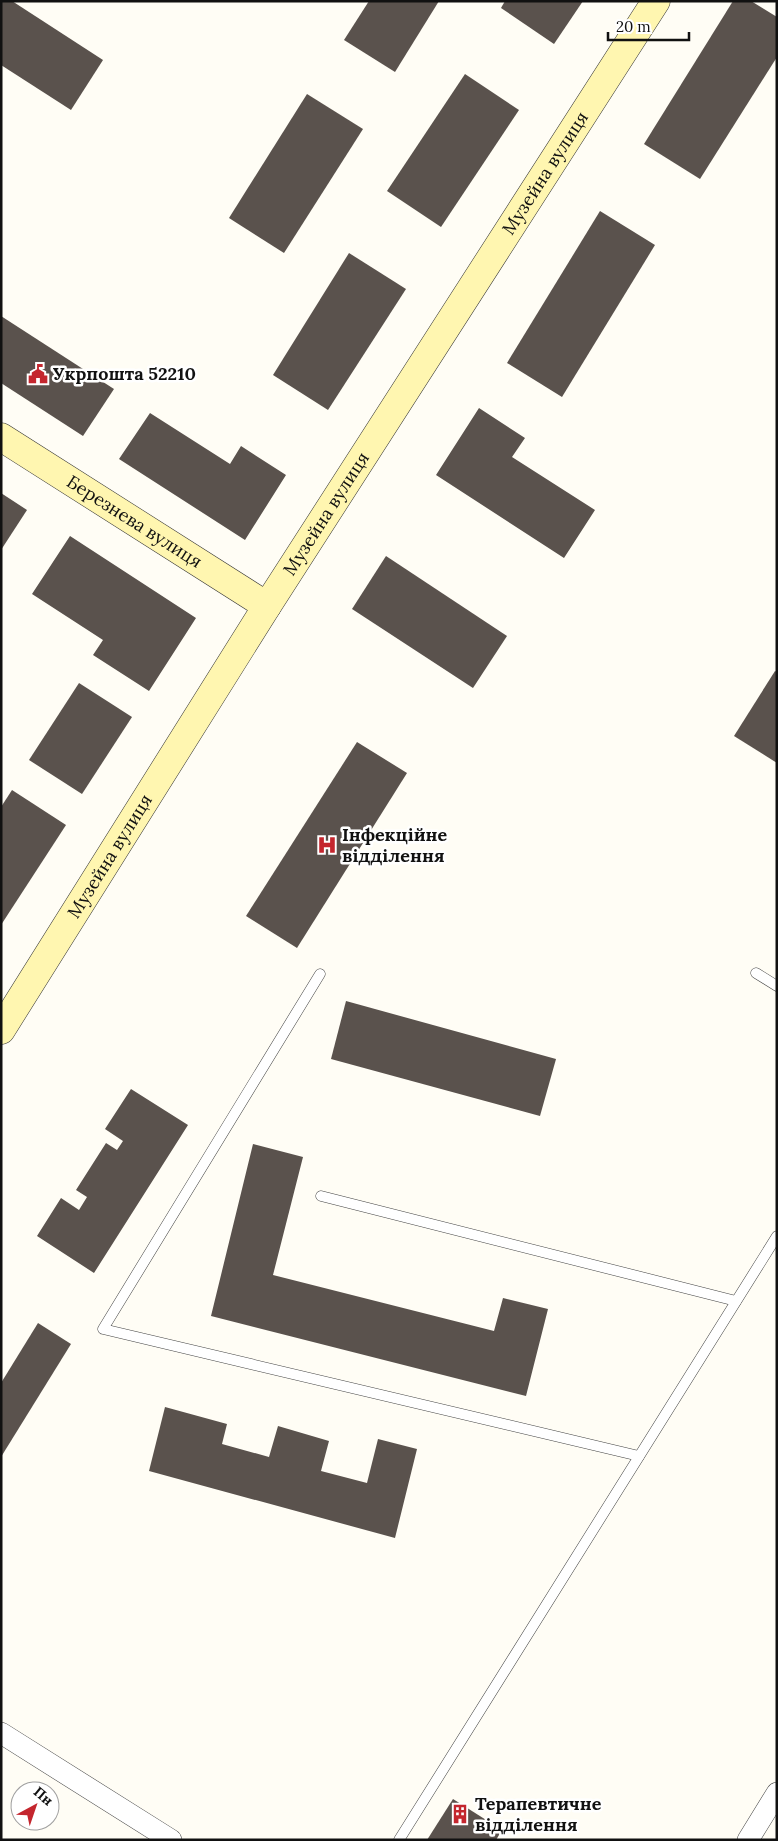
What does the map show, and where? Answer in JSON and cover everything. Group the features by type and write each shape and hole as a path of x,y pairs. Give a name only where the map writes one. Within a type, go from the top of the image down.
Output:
{"street":[{"name":"Музейна вулиця","path":"1,1030 267,606 656,1"},
{"name":"Березнева вулиця","path":"1,438 267,606"},
{"path":"1,1734 171,1840"},
{"path":"748,1840 777,1793"}],"lane":[{"path":"756,973 777,986"},
{"path":"320,974 103,1329 639,1456"},
{"path":"321,1196 736,1301"},
{"path":"400,1840 777,1236"}],"building":[{"path":"1,1 12,1 103,60 71,110 1,65"},
{"path":"369,1 439,1 395,72 344,40"},
{"path":"505,1 583,1 554,44 501,8"},
{"path":"733,1 751,1 777,17 777,57 700,179 644,144"},
{"path":"465,74 519,110 441,227 387,191"},
{"path":"307,94 363,129 284,253 229,218"},
{"path":"600,211 655,245 562,397 507,363"},
{"path":"349,253 406,289 328,410 273,375"},
{"path":"1,316 114,389 83,436 1,383"},
{"path":"479,408 525,438 512,457 595,510 564,558 436,475"},
{"path":"150,413 230,464 241,446 286,475 245,540 119,459"},
{"path":"1,493 27,510 1,550"},
{"path":"70,536 196,618 149,691 93,655 103,640 32,594"},
{"path":"386,556 507,636 473,688 352,609"},
{"path":"775,671 777,672 777,763 734,736"},
{"path":"79,683 132,717 82,794 29,760"},
{"name":"Інфекційне відділення","path":"357,742 407,773 297,948 246,916"},
{"path":"12,790 66,825 1,925 1,807"},
{"path":"346,1001 556,1059 540,1116 331,1059"},
{"path":"131,1089 188,1125 94,1273 37,1236 61,1198 79,1210 87,1197 76,1190 106,1143 117,1150 123,1141 105,1129"},
{"path":"253,1144 303,1157 273,1275 494,1331 503,1298 548,1309 526,1396 211,1316"},
{"path":"38,1323 71,1344 1,1457 1,1383"},
{"path":"165,1407 227,1424 222,1444 269,1457 278,1426 329,1441 321,1471 367,1483 378,1439 417,1449 395,1538 149,1471"},
{"name":"Терапевтичне відділення","path":"453,1799 502,1830 496,1840 427,1840"}],"place":[{"name":"Укрпошта 52210","path":"38,374"},
{"name":"Інфекційне відділення","path":"327,845"},
{"name":"Терапевтичне відділення","path":"460,1814"}]}
